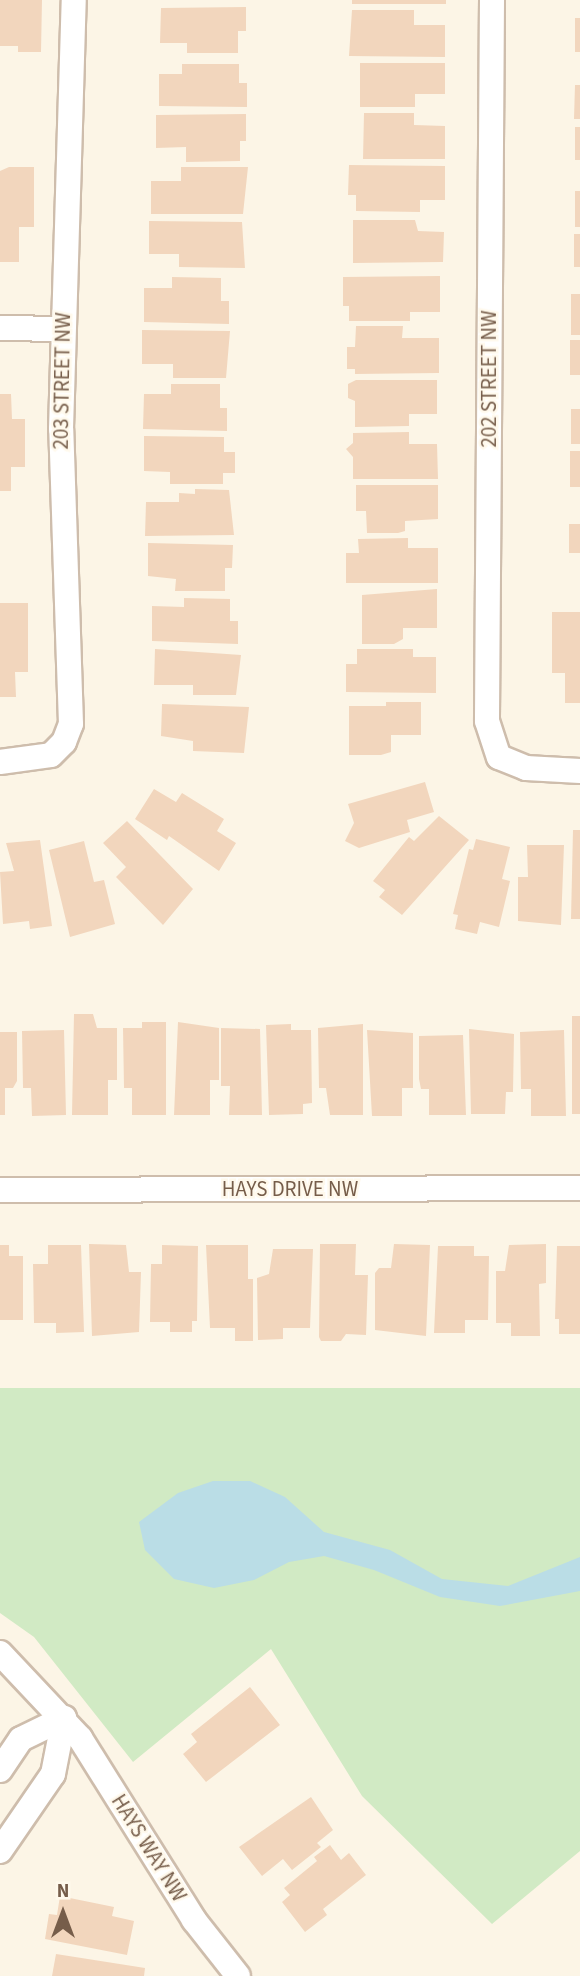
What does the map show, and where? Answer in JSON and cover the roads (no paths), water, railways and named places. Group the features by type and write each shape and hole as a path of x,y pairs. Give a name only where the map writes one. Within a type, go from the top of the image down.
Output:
{"street":[{"name":"203 STREET NW","path":"0,762 51,755 64,742 71,723 72,697 62,534 63,329 74,0"},
{"name":"202 STREET NW","path":"492,0 489,739 499,757 526,768 580,771"},
{"path":"0,328 63,329"},
{"name":"HAYS DRIVE NW","path":"0,1190 580,1188"},
{"path":"0,1653 64,1718"},
{"path":"0,1770 21,1739 64,1718"},
{"path":"0,1851 53,1774 64,1718"},
{"name":"HAYS WAY NW","path":"64,1718 94,1757 194,1920 238,1976"}],"water":[{"path":"213,1481 250,1481 285,1497 324,1532 390,1550 442,1579 508,1586 580,1557 580,1591 500,1606 440,1597 374,1570 324,1556 289,1562 254,1580 214,1588 174,1579 145,1550 139,1522 178,1493"}]}
